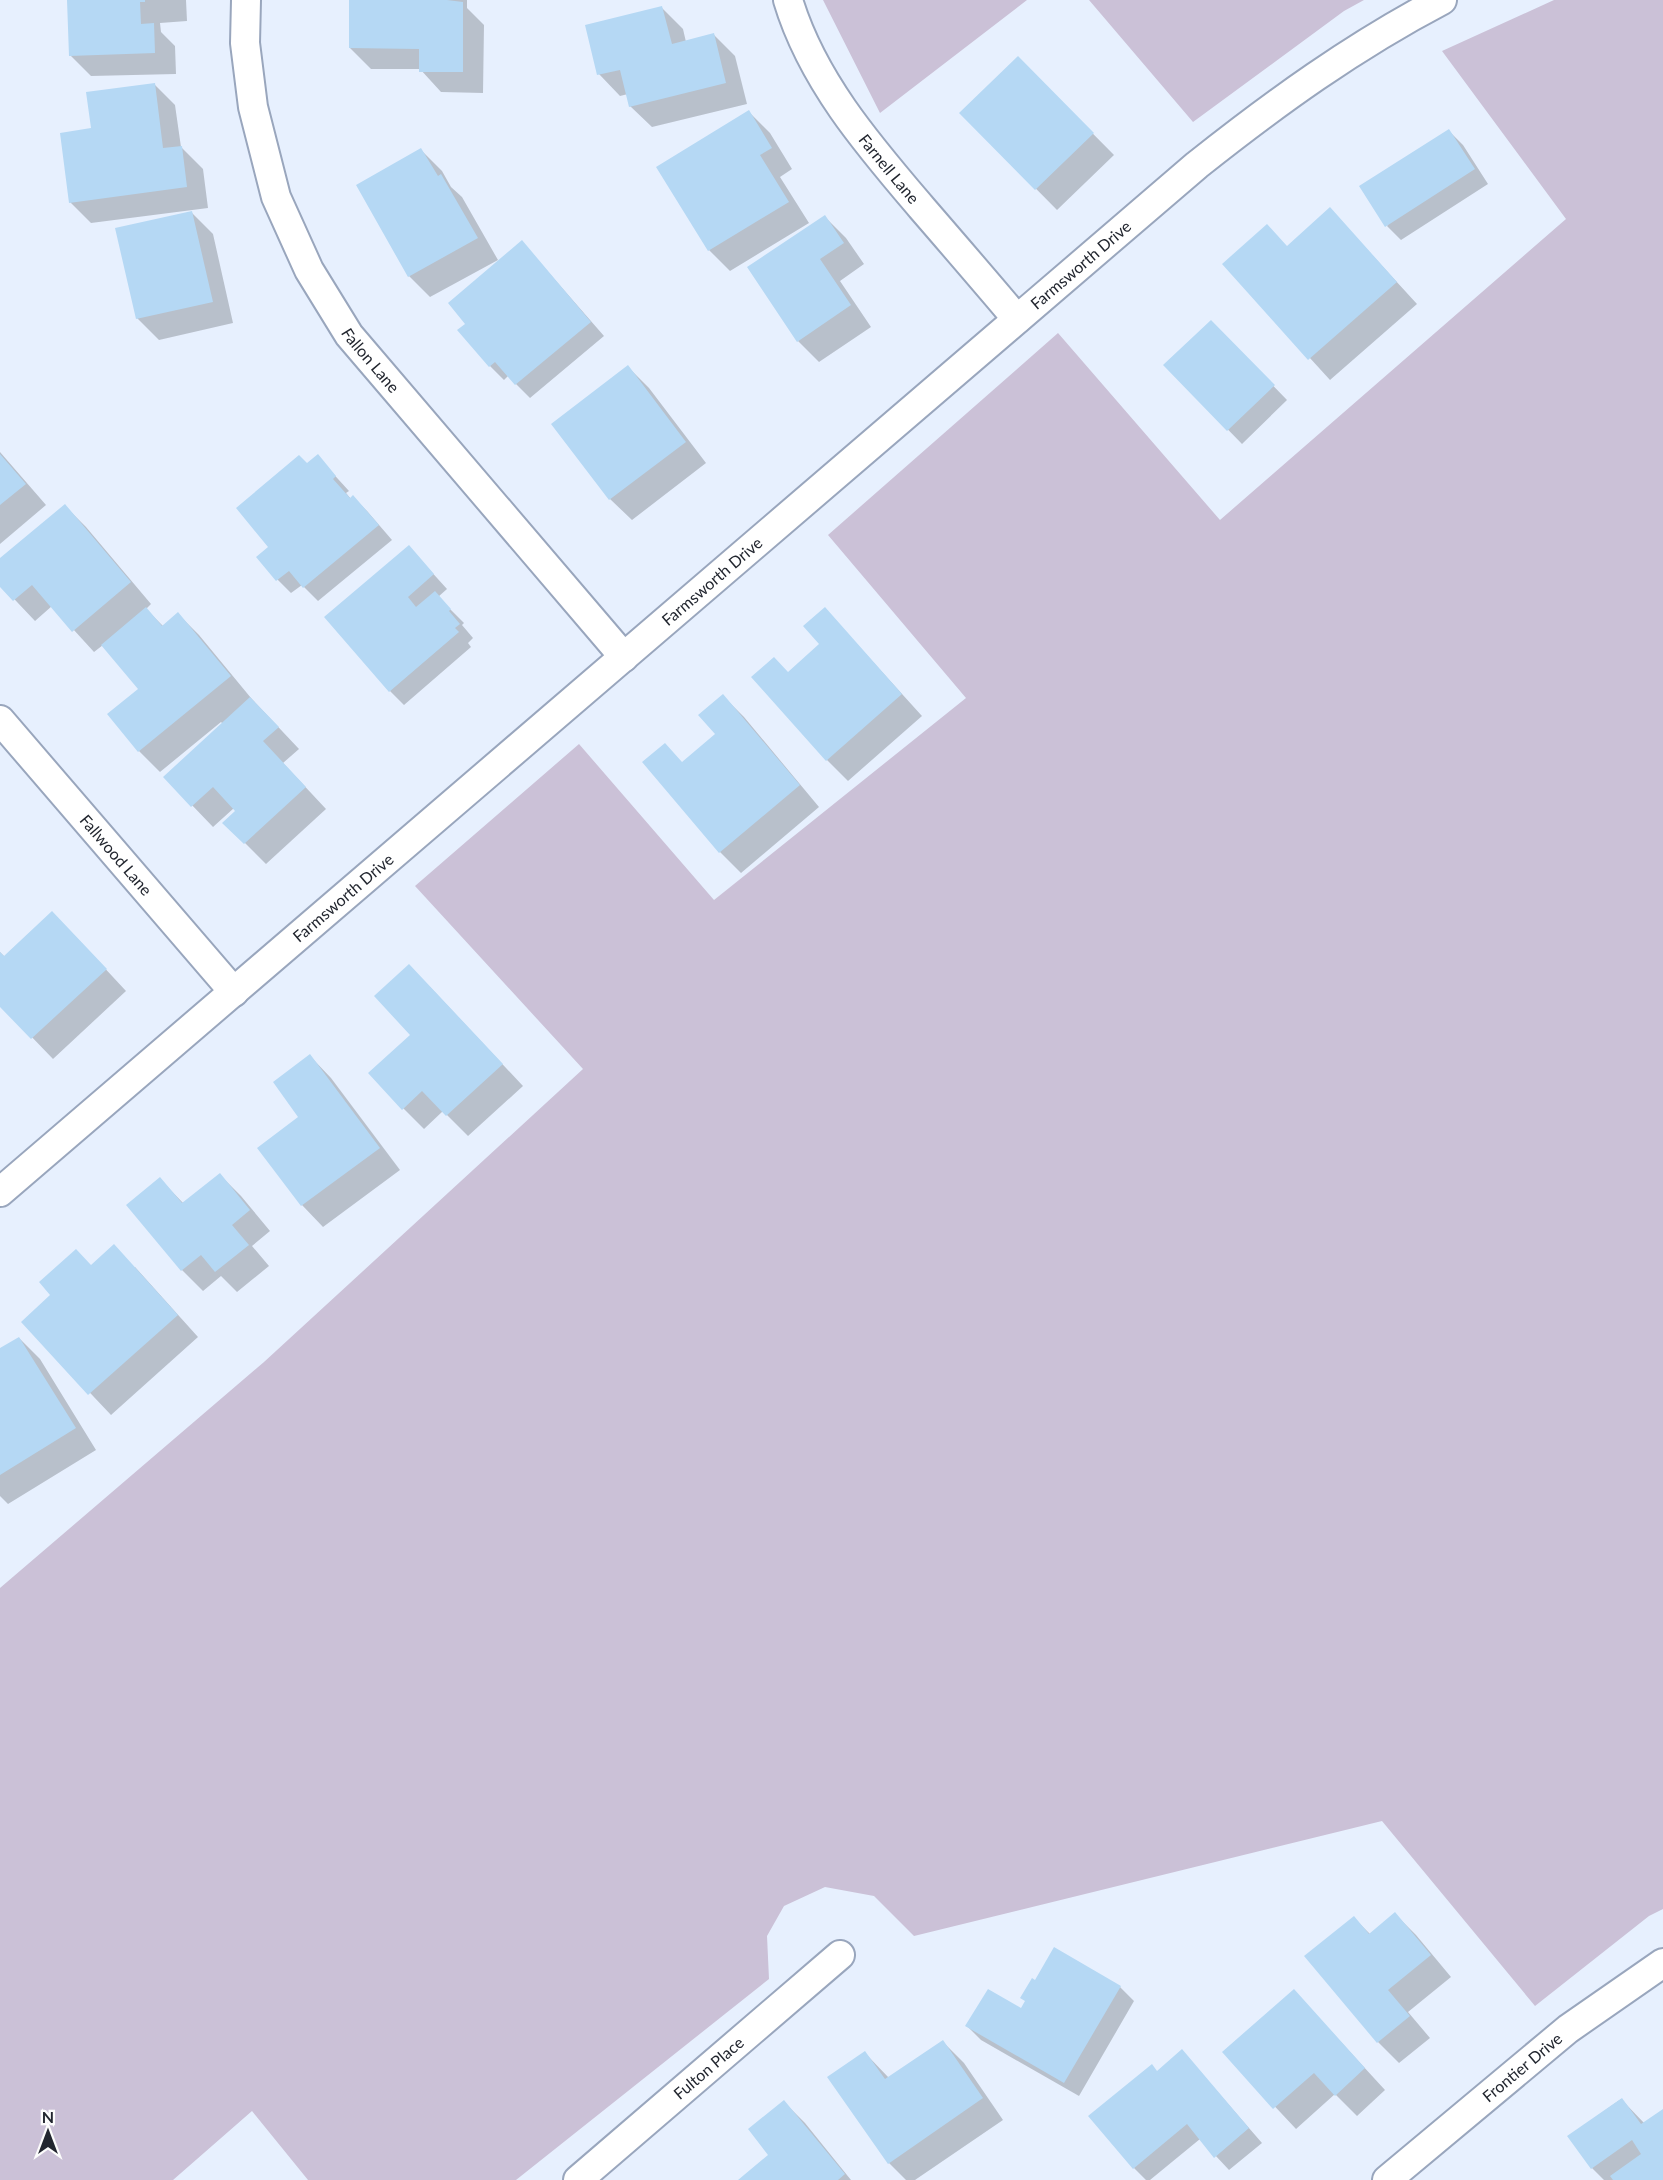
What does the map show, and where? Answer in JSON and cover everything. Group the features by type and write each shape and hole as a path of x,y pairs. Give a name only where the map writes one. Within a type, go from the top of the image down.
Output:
{"street":[{"name":"Fallon Lane","path":"246,0 245,43 253,106 276,196 309,270 349,335 624,657"},
{"name":"Farnell Lane","path":"788,0 807,48 849,119 875,153 1017,318"},
{"name":"Farmsworth Drive","path":"0,1192 1197,165 1255,119 1337,60 1442,0"},
{"name":"Fallwood Lane","path":"0,720 234,992"},
{"name":"Fulton Place","path":"578,2180 840,1955"},
{"name":"Frontier Drive","path":"1386,2180 1568,2029 1663,1963"}],"shaded area":[{"path":"823,0 1027,0 880,113"},
{"path":"1089,0 1364,0 1344,11 1193,122"},
{"path":"1554,0 1663,0 1663,1909 1649,1916 1535,2006 1382,1821 914,1936 874,1896 825,1887 784,1906 767,1936 769,1979 516,2180 308,2180 252,2111 173,2180 0,2180 0,1588 264,1362 583,1069 415,886 579,744 714,900 966,698 828,535 1058,333 1220,520 1566,219 1442,51"}],"building":[{"path":"67,0 145,0 145,2 140,2 141,24 154,23 155,53 69,56"},
{"path":"349,0 463,2 463,72 419,72 419,49 349,48"},
{"path":"662,6 672,44 714,33 726,83 629,107 620,70 597,75 585,25"},
{"path":"1018,56 1094,133 1035,190 959,113"},
{"path":"155,83 163,148 182,146 187,187 69,203 60,133 91,128 86,92"},
{"path":"749,110 772,148 760,155 789,202 708,251 656,167"},
{"path":"1449,129 1475,169 1385,227 1359,186"},
{"path":"421,148 438,176 441,174 478,238 408,277 356,185"},
{"path":"1330,207 1397,282 1308,360 1222,264 1267,224 1287,246"},
{"path":"192,211 213,302 136,319 115,228"},
{"path":"825,215 844,243 820,259 851,305 797,342 747,267"},
{"path":"522,240 591,322 515,385 495,362 489,367 457,330 465,324 448,303"},
{"path":"1211,320 1275,385 1227,431 1163,365"},
{"path":"628,365 686,442 609,500 551,424"},
{"path":"0,454 26,484 0,505"},
{"path":"318,454 336,476 333,479 350,498 353,495 379,525 303,588 289,571 276,581 256,557 268,547 236,508 299,455 307,463"},
{"path":"65,504 131,582 72,632 32,585 13,601 0,587 0,558"},
{"path":"409,545 434,574 408,597 416,607 435,591 451,609 449,611 460,624 455,628 459,632 389,692 324,617"},
{"path":"146,607 162,626 178,612 231,676 138,752 107,714 138,689 101,645"},
{"path":"825,607 902,694 826,761 751,677 774,657 788,672 819,644 803,626"},
{"path":"723,694 800,785 719,853 642,762 665,743 682,762 715,734 698,715"},
{"path":"250,697 279,727 263,741 306,787 244,844 222,823 235,811 213,787 191,807 163,777"},
{"path":"52,911 107,969 31,1039 0,1007 0,952 4,956"},
{"path":"409,964 503,1064 446,1116 422,1091 402,1110 368,1073 410,1035 374,996"},
{"path":"310,1054 380,1148 301,1206 257,1148 298,1117 273,1082"},
{"path":"220,1173 250,1210 232,1225 249,1245 215,1272 201,1255 181,1271 126,1205 160,1177 182,1203"},
{"path":"114,1244 178,1315 88,1395 21,1322 50,1295 39,1282 76,1249 91,1265"},
{"path":"19,1337 76,1428 0,1475 0,1348"},
{"path":"1395,1912 1431,1955 1388,1990 1410,2016 1377,2043 1304,1956 1354,1916 1369,1934"},
{"path":"1054,1947 1121,1986 1064,2083 965,2026 988,1989 1021,2008 1025,2001 1020,1998 1032,1978 1035,1980"},
{"path":"1294,1989 1365,2068 1335,2096 1314,2073 1273,2109 1222,2052"},
{"path":"943,2040 983,2098 888,2164 827,2077 865,2051 885,2079"},
{"path":"1182,2049 1249,2128 1214,2158 1187,2124 1133,2169 1088,2116 1152,2064 1157,2071"},
{"path":"1622,2098 1641,2124 1663,2109 1663,2180 1613,2180 1610,2176 1641,2154 1632,2140 1591,2169 1567,2136"},
{"path":"784,2100 845,2174 838,2180 738,2180 768,2155 748,2129"}]}
